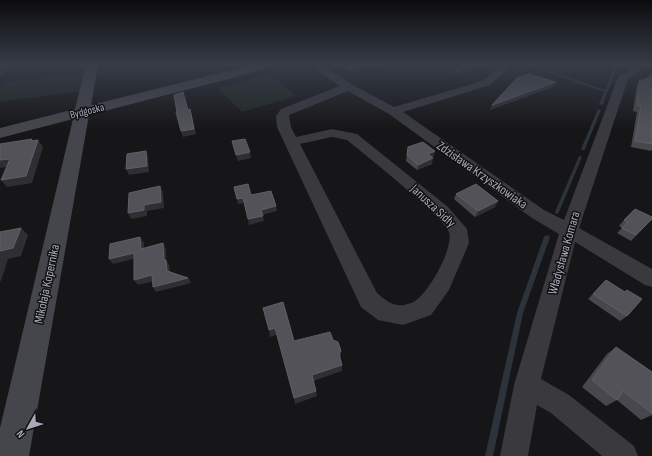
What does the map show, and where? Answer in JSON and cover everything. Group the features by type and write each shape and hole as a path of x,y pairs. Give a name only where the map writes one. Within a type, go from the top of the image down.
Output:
{"street":[{"name":"Mikołaja Kopernika","path":"11,456 87,86"},
{"name":"Bydgoska","path":"0,133 183,86"},
{"path":"393,111 478,86"},
{"name":"Władysława Komara","path":"514,456 528,385 569,232 620,86"},
{"name":"Zdzisława Krzyszkowiaka","path":"349,87 393,111 538,214 652,279"},
{"name":"Janusza Sidły","path":"292,142 332,133 352,137 442,211 458,229 460,243 439,290 423,308 403,314 386,313 369,300 292,142 282,121 284,112 349,87"},
{"path":"528,385 560,404 624,456"}],"shaded area":[{"path":"81,86 80,91 0,102 0,87"},
{"path":"224,86 284,86 296,96 242,112 218,88"}],"building":[{"path":"509,86 544,86 492,105"},
{"path":"639,86 652,86 652,144 635,141 641,106 637,105"},
{"path":"183,92 188,110 190,109 194,129 181,131 176,112 174,95"},
{"path":"32,139 31,141 38,140 26,176 1,180 10,159 0,160 0,144"},
{"path":"245,139 250,152 236,155 232,141"},
{"path":"423,142 435,151 428,154 433,158 418,165 407,155 408,147"},
{"path":"146,151 147,166 126,169 127,154"},
{"path":"248,184 251,195 271,191 276,206 261,210 263,216 248,219 243,198 237,199 234,187"},
{"path":"476,184 498,201 478,211 456,194"},
{"path":"160,186 161,202 144,205 144,210 128,213 129,193"},
{"path":"635,209 652,217 652,219 636,235 622,228 628,222 624,220"},
{"path":"21,228 13,248 0,251 0,232"},
{"path":"140,237 141,249 163,243 164,260 166,260 167,271 188,278 153,287 152,275 134,280 134,253 109,259 110,244"},
{"path":"606,280 625,292 627,290 642,299 627,316 593,294"},
{"path":"283,302 294,341 330,332 333,340 338,342 341,351 339,354 342,365 312,375 316,391 294,398 275,328 269,330 263,308"},
{"path":"616,347 652,372 652,413 623,391 617,400 592,380"}],"waterway":[{"path":"590,86 606,92"},
{"path":"606,92 608,86"},
{"path":"601,104 606,92"},
{"path":"583,149 599,110"},
{"path":"557,212 580,157"},
{"path":"489,456 520,313 547,237"}]}
